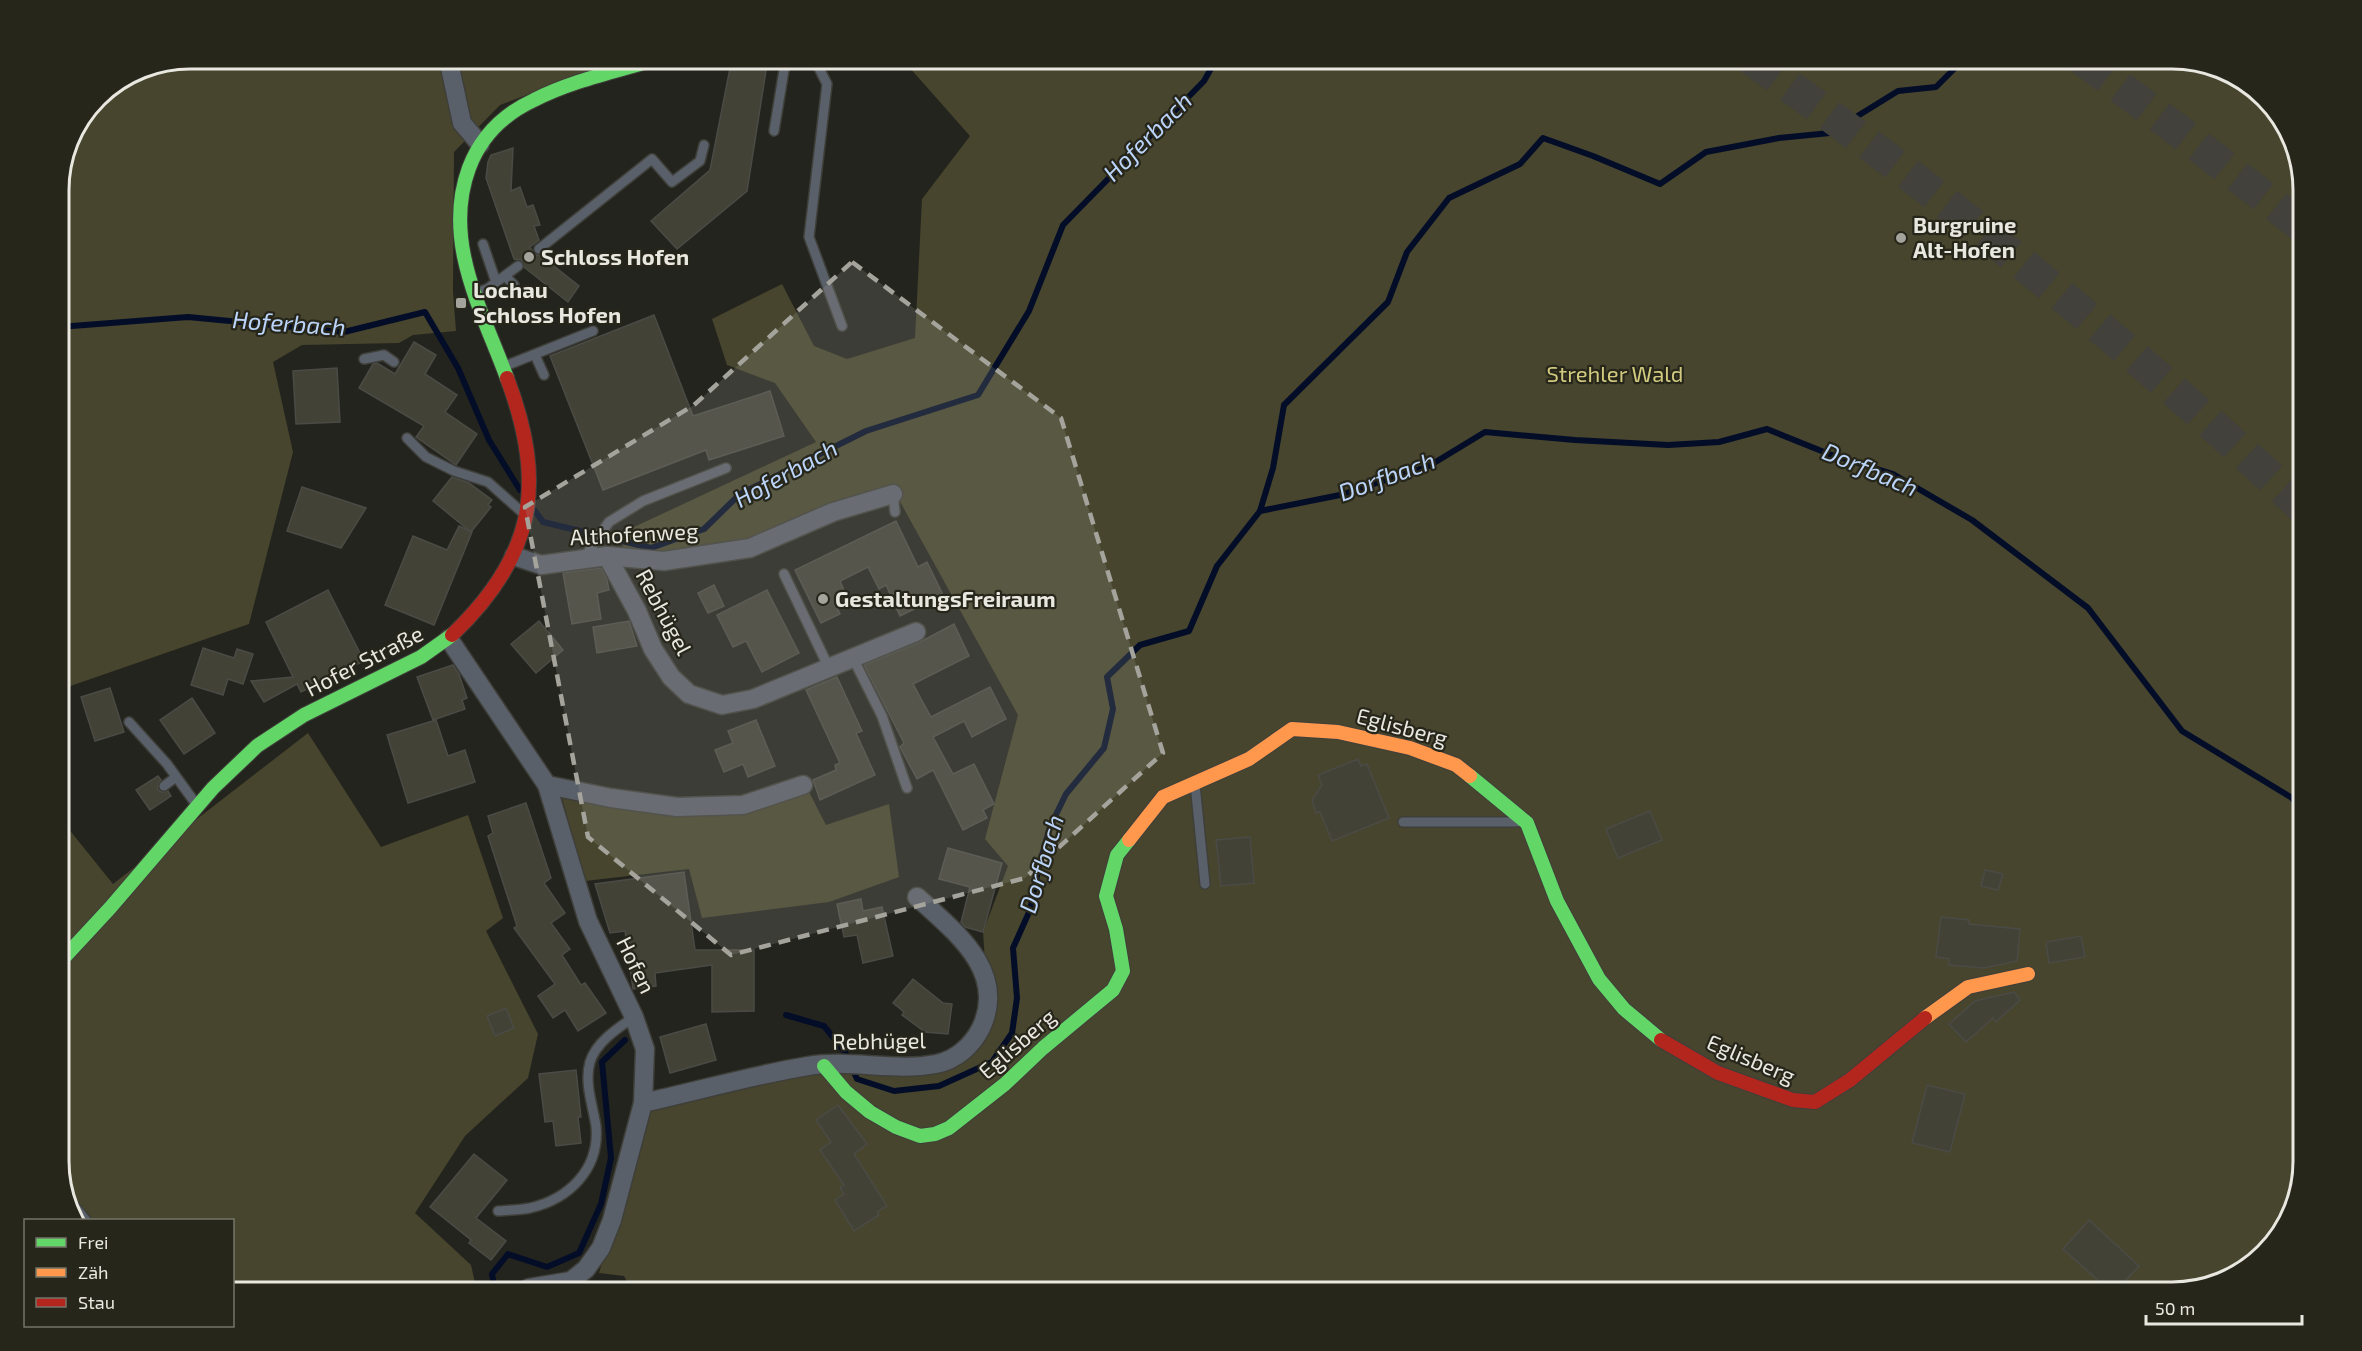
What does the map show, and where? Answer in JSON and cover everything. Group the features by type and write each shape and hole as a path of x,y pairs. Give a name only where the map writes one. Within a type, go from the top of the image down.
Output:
{"street":[{"path":"450,69 462,123 480,144"},
{"name":"Hofer Straße","path":"69,953 99,922 235,764 275,733 314,709 415,662 449,639 481,608 514,556 525,510 528,483 525,433 503,367 474,293 458,235 458,198 467,167 480,144 499,121 520,107 578,83 624,69"},
{"name":"Althofenweg","path":"514,556 540,565 594,554 664,561 750,548 833,512 892,494"},
{"name":"Rebhügel","path":"594,554 637,611 653,649 671,677 689,694 722,705 753,699 916,632"},
{"name":"Hofen","path":"449,639 547,785 588,921 634,1017 645,1049 644,1103 612,1220 601,1248 586,1269 571,1281 565,1282"},
{"name":"Eglisberg","path":"825,1066 846,1092 870,1112 896,1127 921,1136 935,1134 949,1128 1005,1084 1043,1048 1113,990 1123,971 1116,929 1106,896 1117,855 1163,797 1249,759 1292,729 1338,732 1410,748 1456,765 1527,823 1539,859 1566,920 1599,979 1624,1009 1662,1041 1718,1073 1756,1088 1793,1100 1815,1102 1850,1080 1912,1027 1968,987 2028,974"},
{"path":"547,785 611,798 677,807 743,805 803,785"},
{"name":"Rebhügel","path":"644,1103 811,1066 905,1067 937,1064 956,1056 974,1042 985,1018 988,994 986,976 965,940 917,897"}],"lane":[{"path":"774,131 784,69"},
{"path":"820,69 827,84 810,237 842,326"},
{"path":"539,249 652,159 672,182 700,161 704,145"},
{"path":"483,244 496,282"},
{"path":"474,293 487,289 518,266"},
{"path":"505,276 514,285"},
{"path":"503,367 593,331"},
{"path":"539,352 544,375"},
{"path":"364,359 384,356 394,362"},
{"path":"407,438 426,457 454,471 488,482 525,510"},
{"path":"594,554 609,522 643,501 726,468"},
{"path":"892,494 895,512"},
{"path":"784,573 829,668"},
{"path":"853,658 882,716 907,788"},
{"path":"129,722 167,764 198,805"},
{"path":"164,786 177,777"},
{"path":"1195,782 1205,884"},
{"path":"1403,822 1527,823"},
{"path":"498,1210 529,1208 560,1197 579,1182 588,1170 596,1144 596,1128 588,1077 590,1061 603,1040 634,1017"}],"highlighted area":[{"path":"852,262 1061,418 1163,753 1025,878 731,955 588,837 525,507 694,405"}],"green space":[{"path":"182,69 595,69 500,105 454,152 453,292 456,331 413,335 399,343 302,345 273,362 293,452 249,624 69,687 69,182 78,144 89,123 110,99 123,89 151,75"},
{"name":"Strehler Wald","path":"911,69 2172,69 2188,70 2218,78 2252,99 2273,123 2287,151 2293,182 2293,1161 2292,1177 2284,1207 2268,1235 2246,1257 2218,1273 2188,1281 2172,1282 627,1282 624,1276 599,1273 647,1112 824,1066 905,1067 974,1042 986,976 983,932 1008,866 985,839 1018,715 893,489 749,545 664,556 625,553 619,534 816,442 775,383 727,365 712,319 782,284 814,346 847,359 915,338 922,199 970,136"},
{"path":"308,733 381,847 468,815 503,918 486,931 538,1034 528,1078 465,1136 415,1213 471,1265 475,1282 234,1282 234,1219 84,1219 75,1200 69,1169 69,829 113,884"},
{"path":"809,792 826,825 889,804 899,877 829,902 702,918 689,869 585,881 562,798 733,815"}],"building":[{"name":"Schloss Hofen","path":"730,69 766,69 747,191 677,249 651,221 710,170"},
{"name":"Schloss Hofen","path":"513,148 511,191 520,187 527,207 533,205 540,225 534,226 539,240 530,247 534,254 541,256 579,286 568,302 524,267 521,260 514,259 486,178 491,155"},
{"path":"654,315 693,416 770,391 784,436 709,460 706,450 603,490 550,356"},
{"path":"414,342 436,355 425,374 457,395 445,412 477,434 456,465 416,437 424,426 359,388 373,364 377,363 395,374"},
{"path":"337,368 340,422 296,424 293,371"},
{"path":"452,477 469,483 492,500 488,505 491,507 471,532 433,501"},
{"path":"302,487 366,508 341,548 287,531"},
{"path":"896,521 918,567 927,562 943,595 900,616 886,585 879,589 868,567 840,581 846,595 834,601 840,614 821,623 795,570"},
{"path":"459,526 472,532 434,625 385,605 413,536 447,550"},
{"path":"601,568 609,590 597,593 601,619 572,624 563,573"},
{"path":"714,585 724,606 708,613 698,593"},
{"path":"328,590 364,661 301,692 297,684 264,702 251,681 293,677 266,622"},
{"path":"767,590 799,653 762,672 746,641 733,647 717,615"},
{"path":"539,621 563,650 536,673 511,644"},
{"path":"629,621 637,646 597,653 593,627"},
{"path":"954,624 969,656 913,684 931,717 990,687 1006,719 972,737 964,721 933,737 953,774 974,764 994,804 983,810 987,818 963,830 933,770 917,779 900,747 904,743 864,665 920,642"},
{"path":"203,648 234,658 237,649 253,654 243,684 228,679 223,695 191,685"},
{"path":"453,665 459,674 467,698 462,700 465,709 433,720 417,677"},
{"path":"837,677 862,731 856,733 875,775 820,800 813,780 836,770 835,765 840,763 806,690"},
{"path":"110,688 124,732 95,741 81,697"},
{"path":"192,698 215,733 184,754 160,720"},
{"path":"436,720 448,756 465,750 475,782 408,803 387,735"},
{"path":"756,720 775,766 748,777 743,764 724,772 715,750 733,743 728,731"},
{"path":"1358,759 1361,766 1367,764 1389,818 1332,841 1320,812 1316,813 1312,800 1322,785 1318,775"},
{"path":"158,776 161,780 158,790 168,791 171,796 150,810 136,790"},
{"path":"526,803 551,878 544,883 565,913 551,923 570,949 562,955 581,985 585,983 606,1013 578,1031 565,1010 553,1018 538,996 555,984 514,928 517,926 488,836 493,833 488,816"},
{"path":"1650,811 1662,840 1618,858 1606,829"},
{"path":"1250,837 1254,883 1221,886 1216,840"},
{"path":"948,848 1002,863 983,932 965,927 961,922 970,887 939,879"},
{"path":"1985,870 2003,874 1998,890 1981,886"},
{"path":"684,872 695,950 754,950 754,1011 712,1012 712,965 655,973 656,986 633,989 625,931 610,933 595,884"},
{"path":"861,899 863,911 882,907 893,956 863,963 857,935 844,937 837,904"},
{"path":"1941,917 1969,920 1969,924 2020,929 2017,961 1984,968 1949,965 1949,959 1936,957"},
{"path":"2081,936 2085,957 2049,963 2046,942"},
{"path":"913,979 943,1003 952,1004 948,1034 925,1032 902,1015 904,1012 893,1003"},
{"path":"2014,992 2020,1000 1996,1022 1993,1018 1966,1042 1949,1024 1975,1001"},
{"path":"506,1008 514,1028 495,1036 487,1016"},
{"path":"706,1024 716,1060 670,1073 660,1037"},
{"path":"576,1070 581,1143 556,1146 553,1121 545,1122 539,1074"},
{"path":"1927,1085 1965,1094 1950,1152 1912,1143"},
{"path":"838,1105 867,1144 854,1154 887,1206 877,1212 879,1215 854,1231 835,1200 844,1194 840,1188 844,1185 820,1150 831,1142 816,1120"},
{"path":"474,1154 507,1180 476,1218 506,1241 491,1260 469,1243 471,1240 430,1207"},
{"path":"2089,1220 2139,1266 2124,1282 2100,1282 2063,1249"}],"waterway":[{"name":"Hoferbach","path":"535,511 543,522 651,548 704,529 740,494 866,431 978,395 1029,311 1063,225 1204,81 1211,69"},
{"path":"1260,511 1273,468 1284,405 1388,302 1407,252 1449,198 1520,164 1543,138 1660,184 1706,152 1779,138 1830,133 1898,91 1936,87 1954,69"},
{"name":"Hoferbach","path":"69,326 188,317 344,332 425,312 458,368 489,440 520,490"},
{"name":"Dorfbach","path":"786,1015 824,1026 845,1052 857,1079 894,1091 939,1086 992,1062 1012,1033 1017,998 1013,948 1030,910 1050,827 1066,794 1104,748 1113,709 1107,677 1140,645 1189,631 1217,566 1260,511 1340,495 1429,466 1485,432 1668,445 1719,442 1767,429 1829,454 1893,474 1972,520 2088,608 2182,731 2293,799"},
{"name":"Dorfbach","path":"493,1282 492,1274 508,1254 547,1267 579,1253 601,1204 611,1158 602,1062 625,1040"}],"tunnel":[{"path":"1765,69 1894,163 2034,273 2171,388 2293,499"},
{"path":"2096,69 2293,219"}],"traffic: fast":[{"path":"507,378 468,275 463,249 460,222 462,195 469,168 487,136 513,112 549,93 622,69"},
{"path":"69,952 213,788 257,746 304,715 421,657 452,635"},
{"path":"1470,776 1527,823 1557,901 1599,979 1624,1009 1661,1040"},
{"path":"824,1066 846,1092 870,1112 896,1127 920,1136 935,1134 949,1128 1005,1084 1043,1048 1113,990 1123,971 1116,929 1106,896 1117,855 1129,840"}],"traffic: slow":[{"path":"1129,840 1163,797 1249,759 1292,729 1338,732 1410,748 1456,765 1470,776"},
{"path":"1925,1018 1968,987 2028,974"}],"traffic: jam":[{"path":"452,635 480,606 501,576 516,547 526,517 529,485 527,452 520,416 507,378"},
{"path":"1661,1040 1718,1073 1793,1100 1815,1102 1850,1080 1925,1018"}],"place":[{"name":"Burgruine Alt-Hofen","path":"1901,238"},
{"name":"Schloss Hofen","path":"529,257"},
{"name":"Lochau Schloss Hofen","path":"461,303"},
{"name":"GestaltungsFreiraum","path":"823,599"}]}
